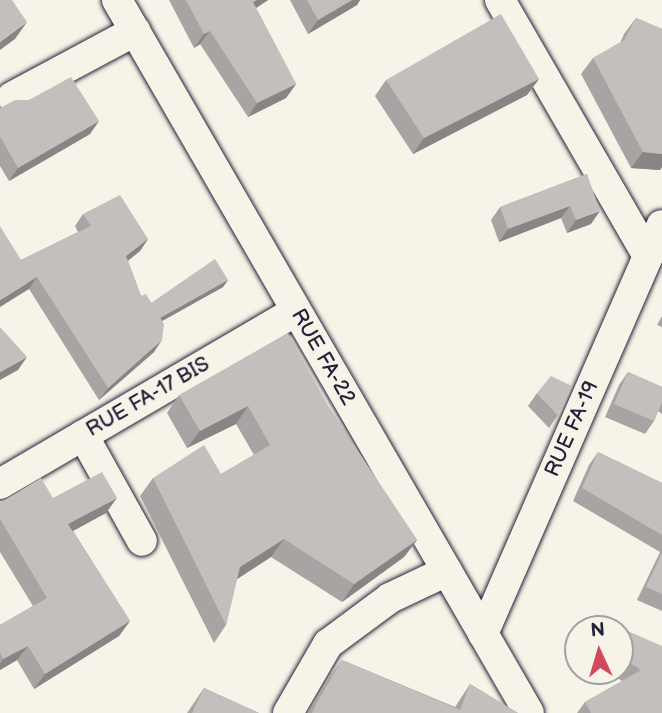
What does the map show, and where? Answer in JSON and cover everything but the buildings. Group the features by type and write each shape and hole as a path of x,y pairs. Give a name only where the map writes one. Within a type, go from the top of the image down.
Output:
{"street":[{"name":"RUE FA-22","path":"117,0 528,713"},
{"path":"500,0 648,256"},
{"path":"12,97 135,32"},
{"name":"RUE FA-19","path":"483,634 662,225"},
{"name":"RUE FA-17 BIS","path":"0,484 296,311"},
{"path":"83,435 142,541"},
{"path":"288,713 328,644 390,598 447,571"}]}
